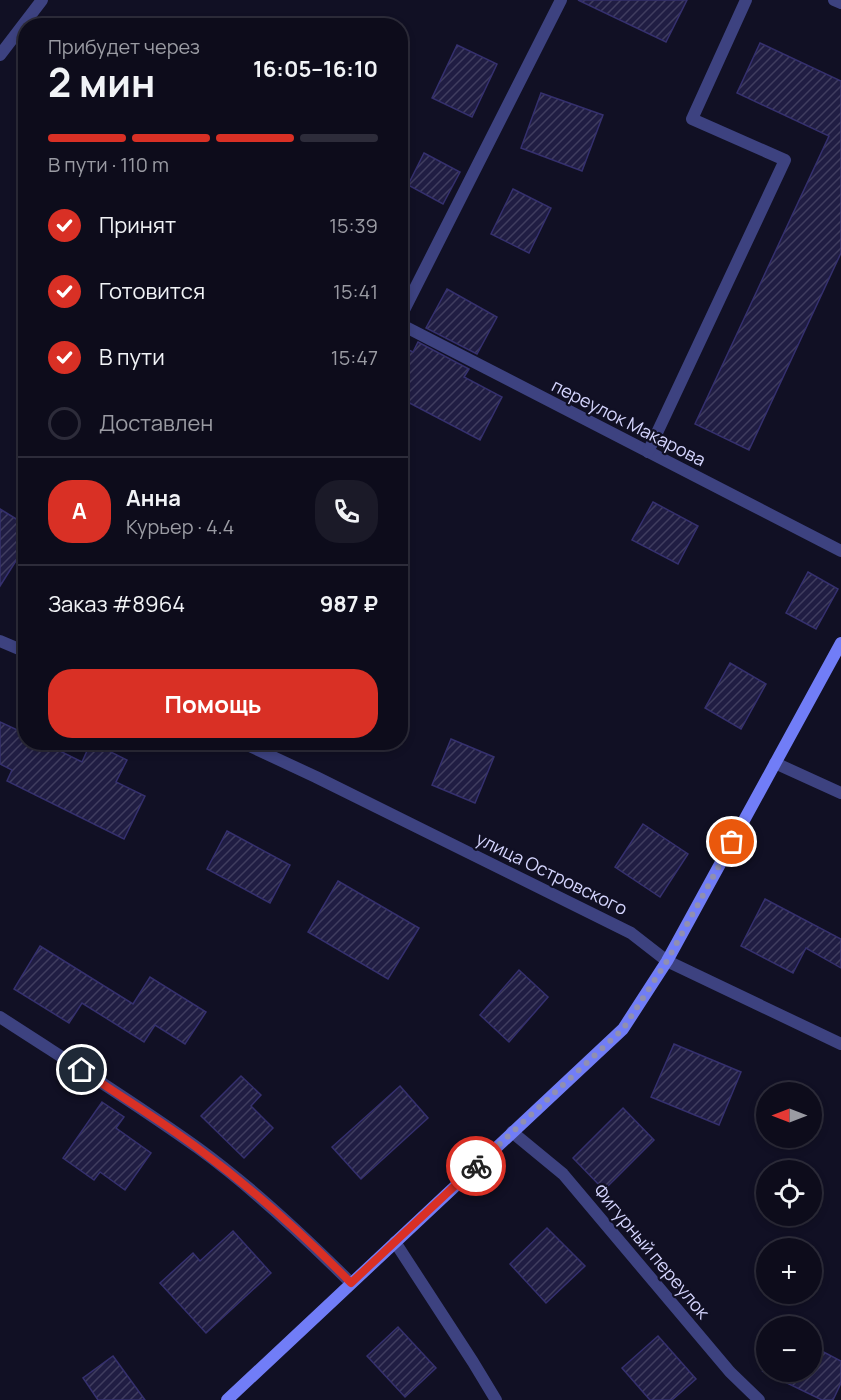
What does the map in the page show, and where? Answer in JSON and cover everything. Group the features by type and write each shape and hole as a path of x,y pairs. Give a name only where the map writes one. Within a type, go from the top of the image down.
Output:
{"main road":[{"path":"227,1400 623,1029 667,961 841,643"}],"street":[{"path":"28,18 42,0"},
{"path":"408,302 561,0"},
{"path":"648,452 785,160 692,119 746,0"},
{"path":"834,0 841,3"},
{"path":"0,55 18,31"},
{"name":"переулок Макарова","path":"408,328 841,551"},
{"path":"0,642 18,649"},
{"name":"улица Островского","path":"258,750 631,933 667,961 841,1044"},
{"path":"775,763 841,793"},
{"path":"0,1017 198,1148 249,1187 351,1283"},
{"name":"Фигурный переулок","path":"512,1132 563,1174 730,1371 759,1400"},
{"path":"395,1242 496,1400"}],"building":[{"path":"578,0 687,0 666,42"},
{"path":"760,43 841,81 841,253 749,450 695,424 829,136 737,93"},
{"path":"457,45 497,64 472,117 432,98"},
{"path":"541,93 603,115 582,171 521,148"},
{"path":"424,153 460,172 443,204 408,185"},
{"path":"513,189 551,208 529,253 491,234"},
{"path":"447,289 497,317 477,354 426,328"},
{"path":"418,342 469,369 464,377 502,397 480,440 408,402 408,350 413,352"},
{"path":"653,502 698,526 678,564 632,540"},
{"path":"0,509 18,520 18,558 0,586"},
{"path":"808,572 838,589 816,629 786,613"},
{"path":"730,663 766,684 741,729 705,708"},
{"path":"0,722 18,730 18,750 58,750 82,762 87,750 107,750 127,760 116,782 145,796 124,839 7,781 12,770 0,764"},
{"path":"451,739 494,757 475,803 432,785"},
{"path":"643,824 688,854 660,897 615,867"},
{"path":"227,831 290,865 270,903 207,869"},
{"path":"338,881 419,928 388,979 308,932"},
{"path":"765,899 841,939 841,968 806,948 793,973 741,946"},
{"path":"40,946 133,1004 150,977 206,1012 185,1044 155,1025 144,1042 82,1003 69,1023 14,989"},
{"path":"519,970 548,997 509,1042 480,1015"},
{"path":"674,1044 741,1072 719,1125 651,1097"},
{"path":"241,1076 261,1095 251,1106 273,1128 244,1158 201,1116"},
{"path":"400,1086 428,1118 361,1179 332,1147"},
{"path":"102,1102 124,1117 116,1128 151,1153 125,1190 100,1172 94,1180 63,1158"},
{"path":"623,1108 654,1140 604,1190 573,1158"},
{"path":"547,1228 585,1266 546,1303 510,1264"},
{"path":"233,1231 271,1273 206,1333 160,1283 193,1253 200,1261"},
{"path":"398,1327 436,1368 405,1397 367,1356"},
{"path":"658,1336 696,1379 672,1400 650,1400 622,1368"},
{"path":"822,1351 841,1361 841,1383 833,1400 822,1400 785,1382 822,1382"},
{"path":"113,1356 145,1400 98,1400 83,1378"}],"way so far":[{"path":"476,1166 623,1029 667,961 732,842"}],"route":[{"path":"82,1070 198,1148 249,1187 305,1237 351,1283 476,1166"}]}
